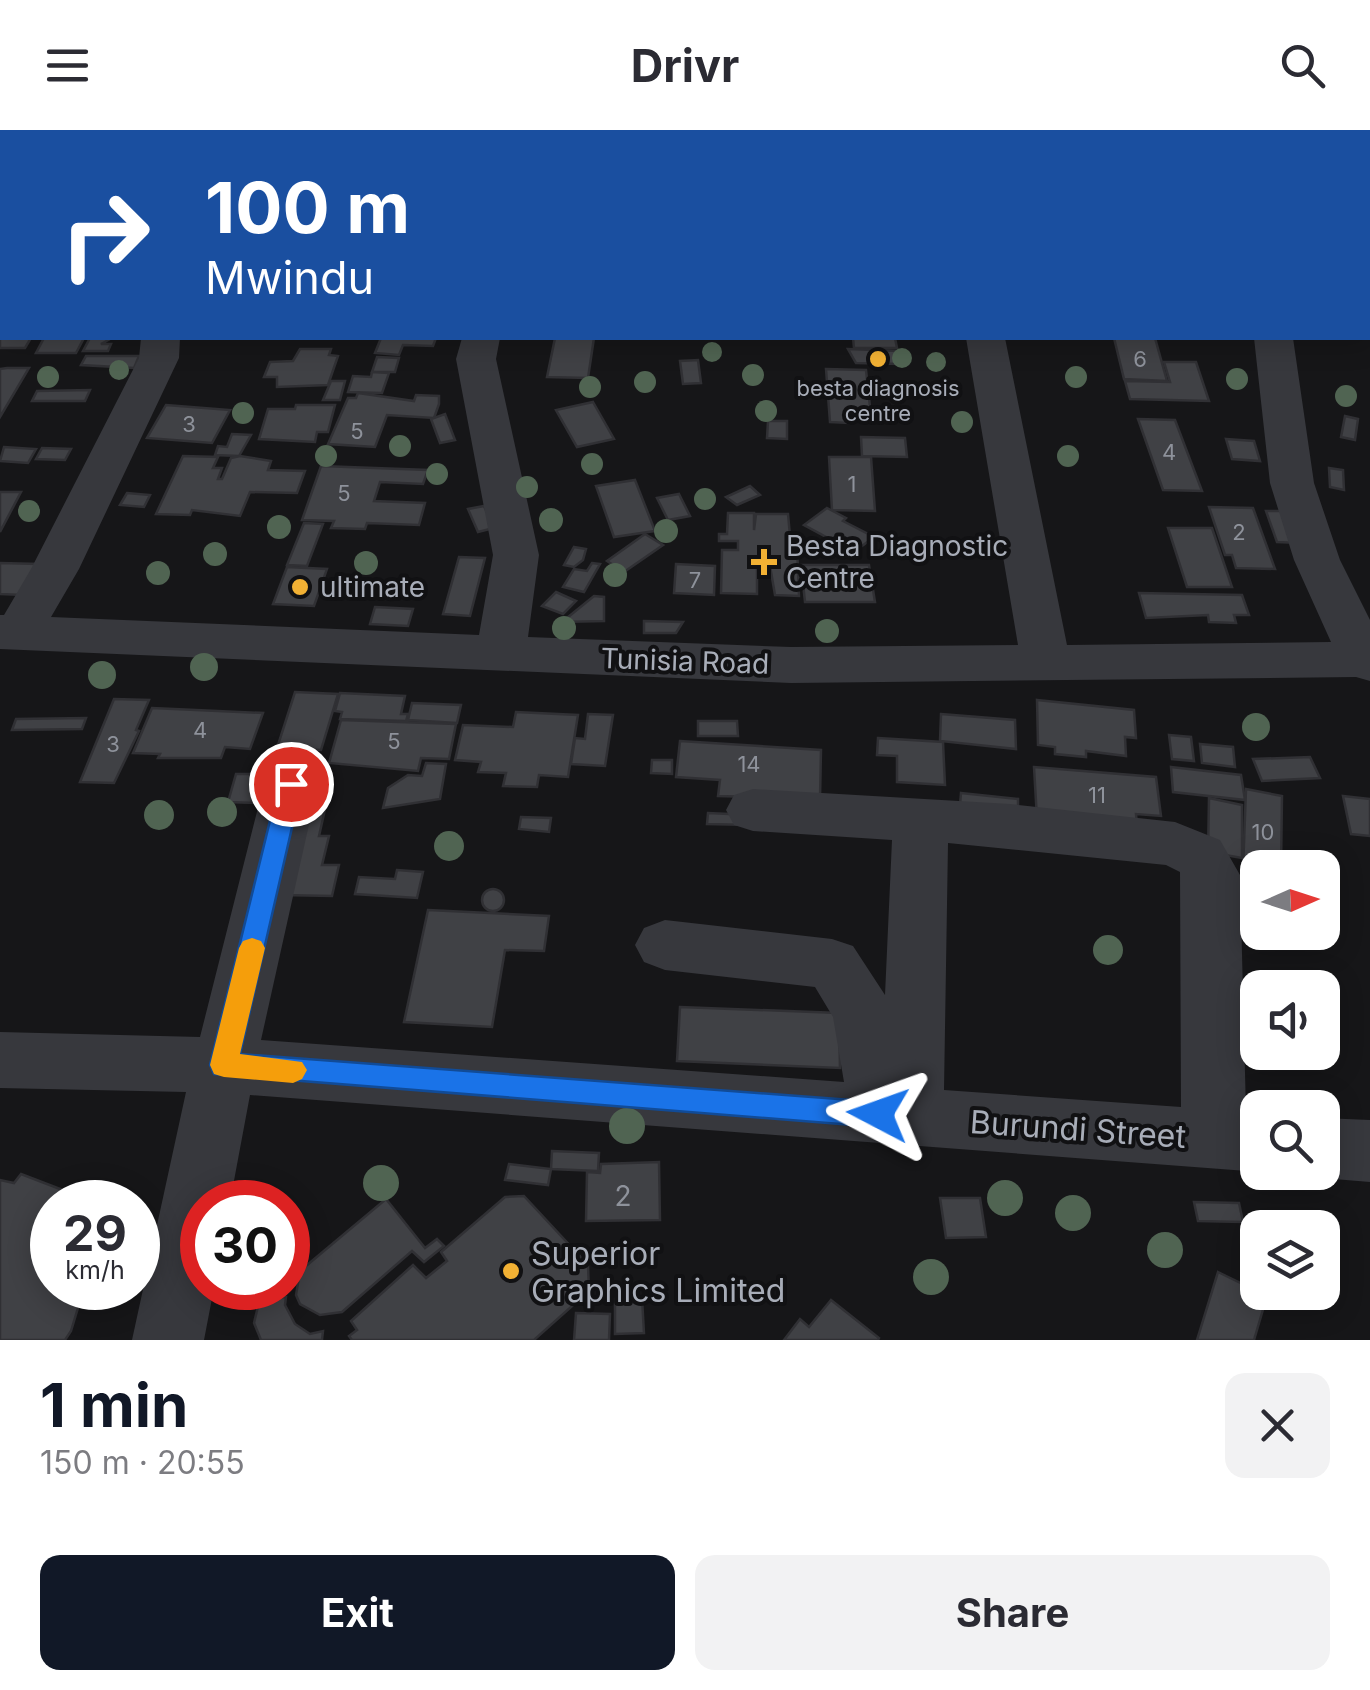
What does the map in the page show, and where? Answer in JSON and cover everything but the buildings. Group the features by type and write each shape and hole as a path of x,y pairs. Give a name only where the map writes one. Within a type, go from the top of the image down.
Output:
{"street":[{"path":"9,633 55,569 159,358 161,340"},
{"path":"481,340 476,359 516,555 501,653"},
{"path":"986,340 1046,662"},
{"path":"1274,340 1292,484 1317,560 1368,661"},
{"name":"Tunisia Road","path":"9,633 791,665 1368,661"},
{"path":"168,1340 224,1065 291,784"},
{"path":"752,810 1010,825 1176,844 1200,856 1212,875 1236,1141"},
{"path":"894,1116 921,820"},
{"path":"665,945 832,964 846,980 870,1028 894,1116"},
{"name":"Burundi Street","path":"0,1060 224,1065 1236,1141"},
{"path":"1340,1149 1370,1151"}],"slow traffic":[{"path":"252,948 224,1065 293,1070"}],"place":[{"name":"besta diagnosis centre","path":"878,359"},
{"name":"Besta Diagnostic Centre","path":"764,562"},
{"name":"ultimate","path":"300,587"},
{"name":"Superior Graphics Limited","path":"511,1271"}],"route":[{"path":"291,784 224,1065 878,1114"}]}
